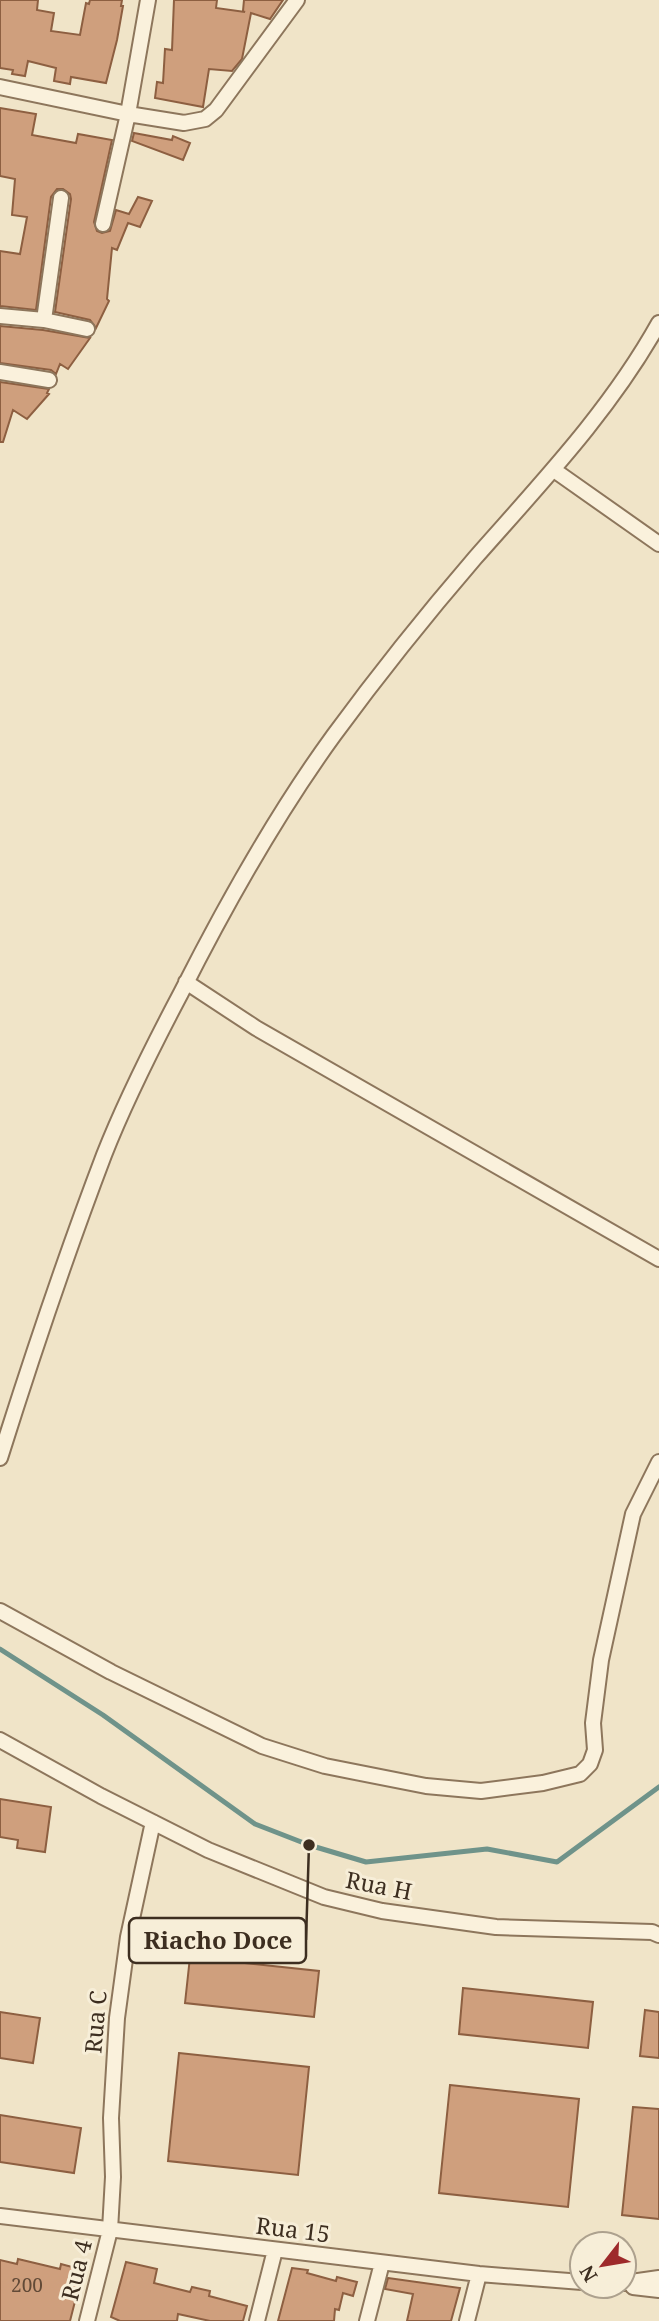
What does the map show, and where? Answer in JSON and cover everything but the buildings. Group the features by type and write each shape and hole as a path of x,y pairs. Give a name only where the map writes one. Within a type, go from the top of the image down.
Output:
{"street":[{"path":"103,224 128,114 148,0"},
{"path":"0,87 184,123 205,119 222,103 298,0"},
{"path":"44,320 61,198"},
{"path":"0,316 44,320 87,329"},
{"path":"0,1458 34,1352 105,1154 139,1073 220,916 284,809 334,736 433,608 554,470 610,399 659,323"},
{"path":"0,372 49,380"},
{"path":"554,470 659,544"},
{"path":"187,982 256,1028 659,1259"},
{"path":"0,1611 133,1683 262,1746 325,1766 439,1787 481,1791 543,1783 580,1774 590,1764 596,1749 593,1723 601,1660 633,1514 659,1462"},
{"name":"Rua H","path":"0,1740 42,1765 208,1850 324,1897 382,1911 496,1927 653,1932 659,1935"},
{"name":"Rua C","path":"110,2230 113,2177 111,2118 117,2018 128,1937 153,1822"},
{"name":"Rua 15","path":"0,2216 382,2263 568,2281"},
{"name":"Rua 4","path":"87,2321 110,2230"},
{"path":"257,2321 275,2250"},
{"path":"367,2321 382,2263"},
{"path":"467,2321 480,2274"},
{"path":"638,2282 659,2278"},
{"path":"638,2286 659,2290"}],"waterway":[{"path":"0,1649 103,1715 255,1824 309,1845 366,1862 487,1849 557,1862 659,1787"}],"place":[{"name":"Riacho Doce","path":"309,1845"}]}
